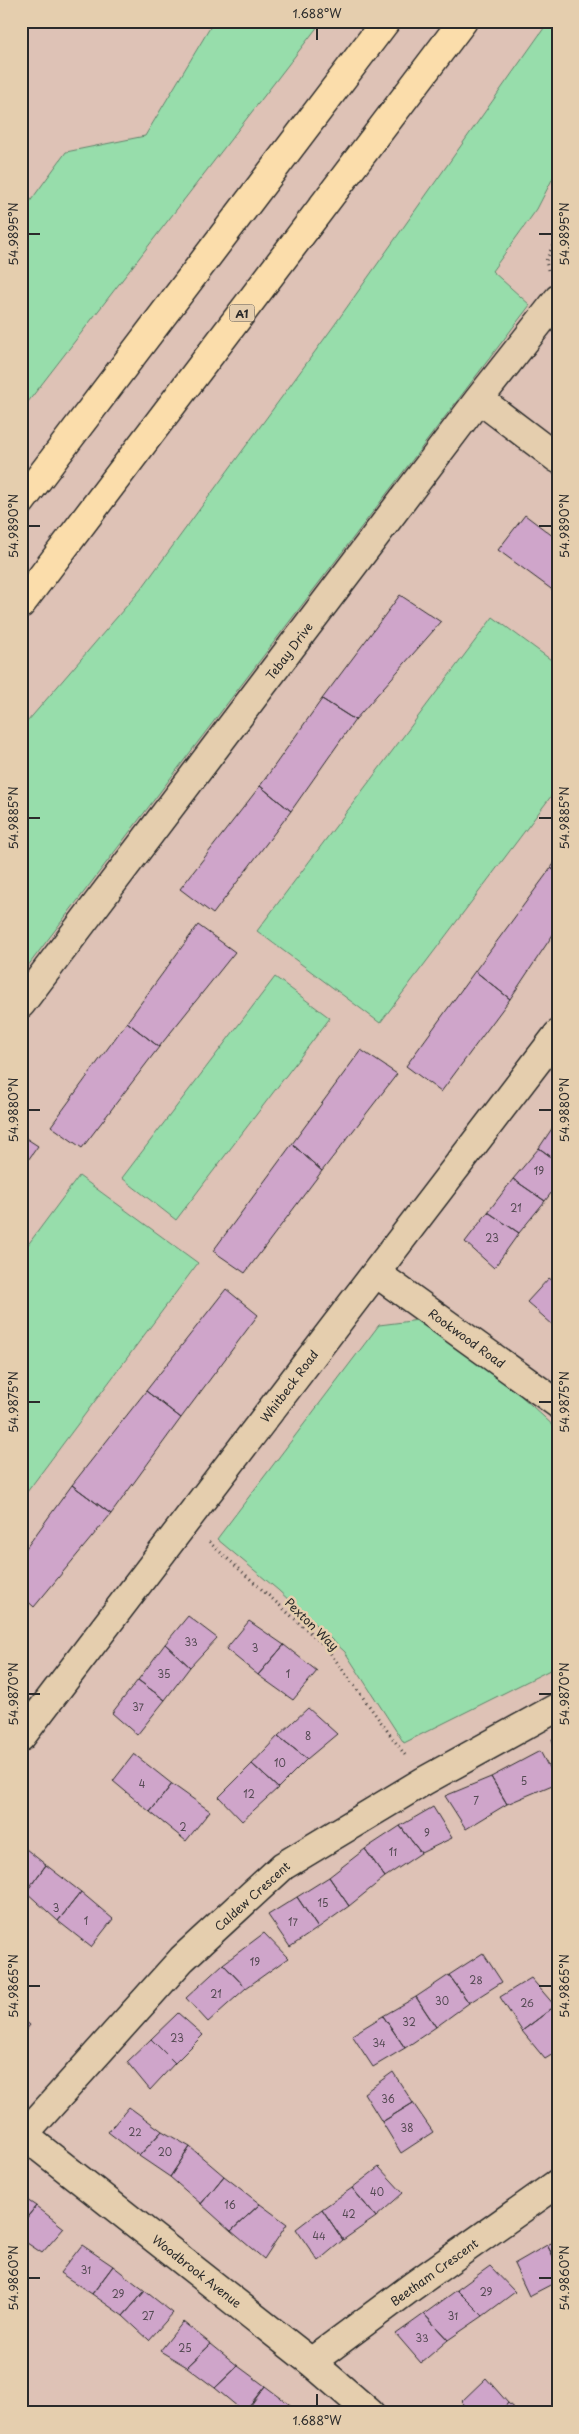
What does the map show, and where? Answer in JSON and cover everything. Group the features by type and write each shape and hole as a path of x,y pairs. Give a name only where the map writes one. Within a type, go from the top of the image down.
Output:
{"highway":[{"path":"21,502 386,21"},
{"name":"A1","path":"21,604 463,21"}],"street":[{"name":"Tebay Drive","path":"21,1004 479,399 558,299"},
{"path":"479,399 558,459"},
{"name":"Whitbeck Road","path":"21,1737 558,1034"},
{"name":"Rookwood Road","path":"376,1273 558,1404"},
{"name":"Caldew Crescent","path":"23,2134 182,1959 283,1866 424,1782 558,1708"},
{"name":"Woodbrook Avenue","path":"23,2134 311,2362 370,2413"},
{"name":"Beetham Crescent","path":"311,2362 413,2286 558,2183"}],"path":[{"name":"Pexton Way","path":"186,1522 326,1647 424,1782"}],"green space":[{"path":"214,21 322,21 21,411 21,214 66,152 145,136"},
{"path":"549,21 558,21 558,168 537,209 492,271 530,305 21,975 21,729 142,588 333,327"},
{"path":"493,617 558,665 558,787 380,1023 257,931"},
{"path":"275,977 330,1018 176,1220 122,1178"},
{"path":"79,1176 198,1263 21,1500 21,1254"},
{"path":"419,1320 504,1380 558,1430 558,1666 404,1743 345,1652 278,1590 217,1539 379,1325"}],"building":[{"path":"525,515 558,540 558,594 498,550"},
{"path":"400,595 441,622 355,720 322,699"},
{"path":"322,699 355,720 291,811 260,786"},
{"path":"260,786 291,811 213,914 180,889"},
{"path":"558,858 558,873 551,868"},
{"path":"551,868 558,873 558,927 510,999 475,971"},
{"path":"198,925 235,952 159,1047 127,1022"},
{"path":"475,971 510,999 441,1092 406,1066"},
{"path":"127,1022 159,1047 82,1148 51,1126"},
{"path":"361,1050 397,1074 322,1171 292,1144"},
{"path":"555,1124 558,1126 558,1162 539,1148"},
{"path":"21,1135 38,1146 21,1170"},
{"path":"292,1144 322,1171 245,1273 213,1251"},
{"path":"539,1148 558,1162 558,1184 545,1201 513,1179"},
{"path":"513,1179 545,1201 519,1233 488,1212"},
{"path":"488,1212 519,1233 494,1268 465,1242"},
{"path":"549,1278 558,1285 558,1319 553,1325 527,1302"},
{"path":"226,1289 258,1315 181,1418 146,1391"},
{"path":"146,1391 181,1418 111,1514 72,1485"},
{"path":"72,1485 111,1514 34,1607 21,1595 21,1555"},
{"path":"188,1616 217,1638 190,1667 165,1644"},
{"path":"249,1621 284,1645 258,1675 226,1649"},
{"path":"165,1644 190,1667 165,1700 138,1680"},
{"path":"284,1645 317,1671 293,1700 258,1675"},
{"path":"138,1680 165,1700 137,1735 112,1713"},
{"path":"308,1708 337,1734 307,1759 278,1736"},
{"path":"278,1736 307,1759 278,1788 252,1764"},
{"path":"558,1737 558,1755 552,1739"},
{"path":"540,1751 557,1783 507,1804 491,1777"},
{"path":"134,1754 172,1784 150,1812 113,1781"},
{"path":"252,1764 278,1788 242,1821 219,1797"},
{"path":"491,1777 507,1804 466,1829 445,1796"},
{"path":"172,1784 210,1811 186,1841 150,1812"},
{"path":"433,1807 452,1838 421,1853 400,1826"},
{"path":"400,1826 421,1853 385,1877 365,1849"},
{"path":"21,1845 46,1865 26,1892 21,1889"},
{"path":"365,1849 385,1877 349,1906 329,1877"},
{"path":"46,1865 81,1892 58,1921 26,1892"},
{"path":"329,1877 349,1906 318,1928 297,1897"},
{"path":"81,1892 113,1919 91,1947 58,1921"},
{"path":"297,1897 318,1928 290,1947 268,1915"},
{"path":"264,1933 288,1958 246,1988 223,1964"},
{"path":"483,1953 502,1982 469,2003 449,1975"},
{"path":"223,1964 246,1988 208,2022 186,1998"},
{"path":"449,1975 469,2003 436,2027 416,1997"},
{"path":"531,1978 555,2006 522,2031 500,1997"},
{"path":"416,1997 436,2027 405,2048 383,2016"},
{"path":"555,2006 558,2010 558,2051 545,2059 522,2031"},
{"path":"178,2013 203,2035 175,2063 151,2039"},
{"path":"383,2016 405,2048 373,2067 352,2035"},
{"path":"21,2018 30,2025 21,2036"},
{"path":"151,2039 175,2063 150,2090 127,2062"},
{"path":"393,2072 413,2103 382,2122 364,2093"},
{"path":"413,2103 433,2132 401,2153 382,2122"},
{"path":"129,2107 162,2131 139,2156 108,2132"},
{"path":"162,2131 190,2147 170,2177 139,2156"},
{"path":"190,2147 224,2176 201,2204 170,2177"},
{"path":"379,2167 403,2193 376,2217 352,2188"},
{"path":"224,2176 260,2204 231,2231 201,2204"},
{"path":"352,2188 376,2217 343,2240 322,2209"},
{"path":"21,2196 36,2206 21,2225"},
{"path":"260,2204 287,2224 264,2259 231,2231"},
{"path":"36,2206 64,2228 42,2253 21,2239 21,2225"},
{"path":"322,2209 343,2240 318,2261 296,2229"},
{"path":"558,2240 558,2265 547,2245"},
{"path":"82,2245 113,2266 92,2294 60,2273"},
{"path":"547,2245 558,2265 558,2281 529,2296 514,2264"},
{"path":"113,2266 145,2291 123,2316 92,2294"},
{"path":"490,2266 515,2292 483,2316 457,2290"},
{"path":"457,2290 483,2316 448,2340 424,2314"},
{"path":"145,2291 173,2313 149,2340 123,2316"},
{"path":"424,2314 448,2340 421,2363 396,2334"},
{"path":"183,2322 211,2344 187,2367 160,2351"},
{"path":"211,2344 238,2366 215,2388 187,2367"},
{"path":"238,2366 265,2386 244,2412 215,2388"},
{"path":"486,2378 508,2403 499,2413 471,2413 461,2402"},
{"path":"265,2386 297,2410 295,2413 245,2413"},
{"path":"508,2403 519,2413 499,2413"}]}
